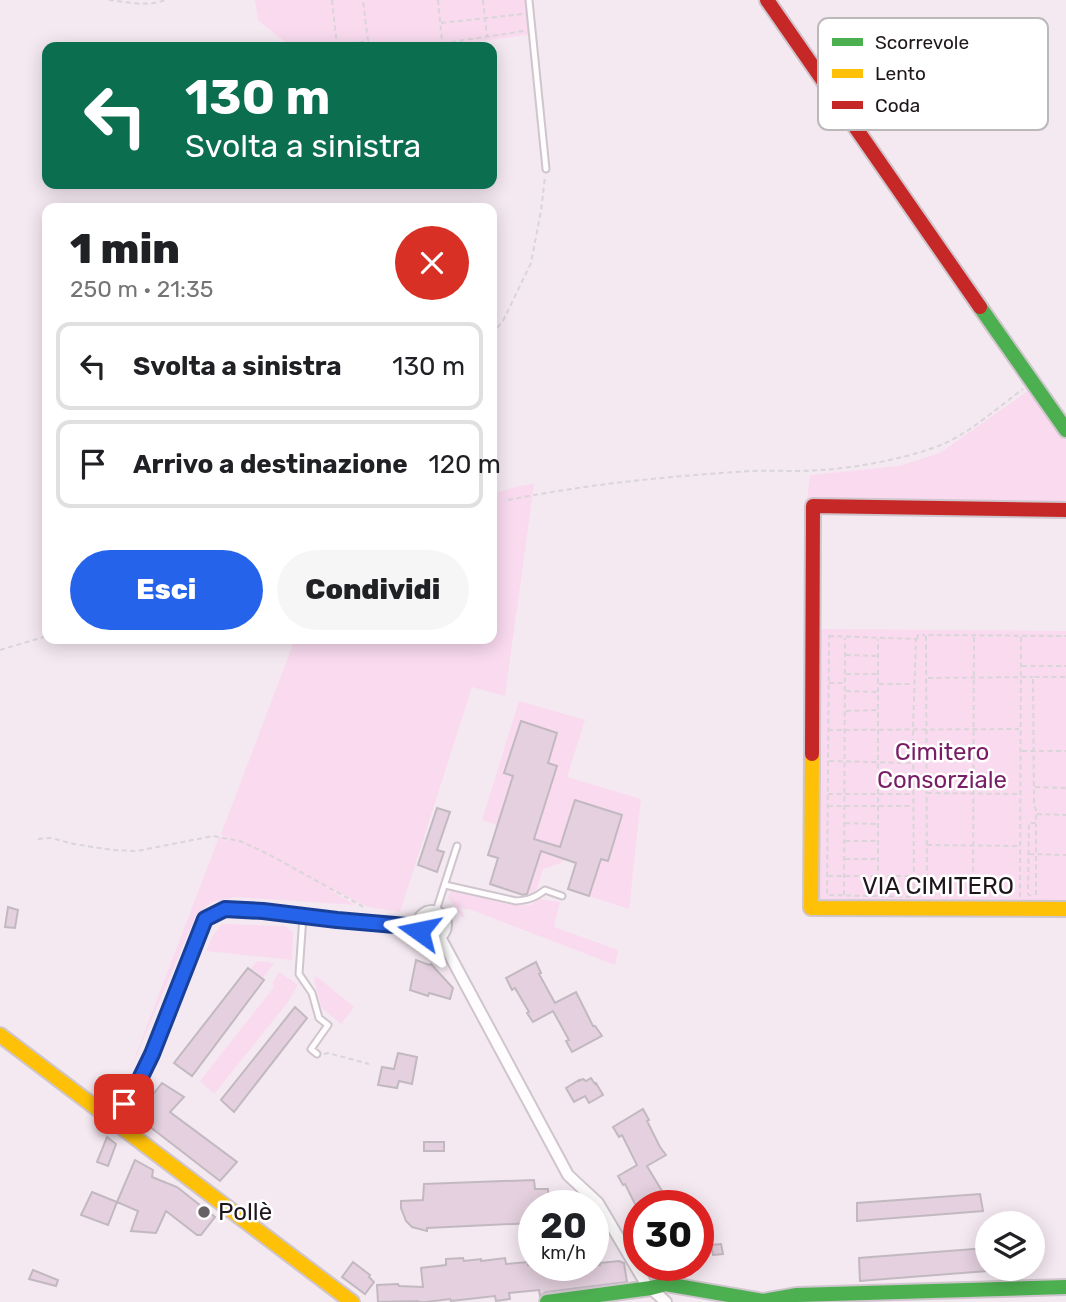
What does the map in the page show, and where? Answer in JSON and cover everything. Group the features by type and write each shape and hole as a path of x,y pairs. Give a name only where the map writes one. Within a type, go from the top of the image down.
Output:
{"street":[{"path":"767,0 818,73"},
{"path":"858,130 1066,430"},
{"name":"VIA CIMITERO","path":"1066,510 813,506 811,908 1066,909"},
{"path":"113,1120 136,1087 152,1054 205,919 225,909 418,927"},
{"path":"427,911 436,911 444,916 447,925 444,934 426,938 418,927 418,922 427,911"},
{"path":"440,937 568,1175 598,1203 646,1283 666,1302"},
{"path":"0,1035 352,1302"},
{"path":"547,1302 666,1284 743,1300 762,1301 797,1295 1066,1287"}],"lane":[{"path":"529,0 546,169"},
{"path":"436,911 457,846"},
{"path":"445,885 516,901 537,897 544,890 562,896"},
{"path":"303,916 299,974 312,993 319,1018 328,1025 311,1049 317,1054"}],"path":[{"path":"109,0 150,4 165,0"},
{"path":"332,0 337,42"},
{"path":"360,42 368,41 363,0"},
{"path":"438,0 444,42"},
{"path":"483,0 487,37"},
{"path":"440,23 527,13"},
{"path":"452,42 529,30"},
{"path":"497,328 531,263 546,169"},
{"path":"508,499 628,482 752,471 821,470 867,464 932,449 965,433 1033,382"},
{"path":"916,639 829,636 827,895 914,897 913,729 918,635 1066,636"},
{"path":"926,635 926,896"},
{"path":"973,897 974,635"},
{"path":"1021,636 1020,898 1036,898 1033,677"},
{"path":"0,650 42,637"},
{"path":"844,896 845,637"},
{"path":"878,638 878,896"},
{"path":"845,655 878,656"},
{"path":"1021,666 1066,666"},
{"path":"845,674 878,674"},
{"path":"927,678 1066,677"},
{"path":"828,683 845,683"},
{"path":"878,684 914,684"},
{"path":"845,691 878,692"},
{"path":"845,711 878,710"},
{"path":"828,730 1020,729"},
{"path":"1020,751 1066,751"},
{"path":"828,761 913,762"},
{"path":"1034,788 1066,788"},
{"path":"926,793 1019,794"},
{"path":"827,794 914,794"},
{"path":"827,806 914,806"},
{"path":"1036,814 1066,815"},
{"path":"1032,898 1028,894 1029,822 1036,823"},
{"path":"844,823 878,824"},
{"path":"38,839 51,838 87,846 137,851 213,836 240,841 362,906 363,922"},
{"path":"844,841 878,841"},
{"path":"926,845 1019,846"},
{"path":"1028,854 1066,855"},
{"path":"844,859 878,859"},
{"path":"827,876 914,876"},
{"path":"317,1054 328,1053 369,1064"}],"green space":[{"path":"255,0 530,0 533,34 476,42 285,42 258,20"},
{"path":"1028,391 1034,393 1066,438 1066,504 807,499 810,475 899,466 940,453"},
{"path":"534,484 505,696 472,687 400,912 368,907 319,883 355,905 235,897 212,902 196,915 129,1073 219,837 230,839 221,834 293,644 497,644 497,493"},
{"name":"Cimitero Consorziale","path":"819,629 1066,631 1066,901 816,902"},
{"path":"519,701 585,720 567,777 641,799 629,909 589,896 601,859 608,860 622,815 575,800 560,847 534,839 557,766 548,763 557,732 521,721 504,773 513,776 497,825 482,820"},
{"path":"541,851 565,859 543,869 537,888 532,895 527,896"},
{"path":"451,891 513,905 530,905 540,899 560,902 554,927 618,950 615,965 469,909 459,908 465,916 462,918 447,898"},
{"path":"222,924 285,926 293,932 292,960 206,951"},
{"path":"257,961 274,963 263,978 251,968"},
{"path":"279,972 298,985 288,1002 214,1094 200,1081 274,987 272,984"},
{"path":"316,976 354,1007 341,1024 321,1007 314,979"}],"building":[{"path":"521,721 557,733 548,763 557,766 534,839 560,847 575,800 622,815 608,861 601,859 589,896 568,889 576,863 541,851 527,894 490,884 498,858 488,855 513,776 504,773"},
{"path":"437,808 450,812 437,850 444,852 437,872 418,865"},
{"path":"8,907 18,910 15,928 5,927"},
{"path":"416,960 431,964 453,988 450,999 410,990"},
{"path":"536,962 541,973 539,974 555,1003 576,992 593,1026 602,1036 572,1052 566,1041 569,1040 553,1011 533,1022 515,988 512,990 506,978"},
{"path":"248,968 264,980 192,1076 174,1063"},
{"path":"295,1007 307,1018 234,1112 221,1100"},
{"path":"398,1053 417,1057 412,1084 399,1081 397,1088 378,1085 382,1067 394,1069"},
{"path":"591,1078 603,1095 589,1103 585,1096 574,1102 566,1088 579,1080 586,1081"},
{"path":"162,1083 184,1097 170,1112 237,1162 220,1181 136,1116"},
{"path":"643,1109 666,1155 647,1166 661,1190 628,1190 625,1184 623,1185 618,1176 637,1165 622,1135 619,1137 613,1127"},
{"path":"107,1137 116,1144 108,1166 97,1162"},
{"path":"424,1142 444,1142 444,1151 424,1151"},
{"path":"135,1160 153,1170 152,1177 177,1187 215,1217 201,1235 197,1235 166,1211 156,1233 131,1231 138,1211 117,1202"},
{"path":"534,1180 535,1189 548,1190 518,1190 518,1224 427,1228 427,1231 412,1227 406,1221 401,1208 401,1201 423,1200 424,1184"},
{"path":"92,1192 117,1202 108,1225 81,1215"},
{"path":"980,1194 983,1211 857,1221 857,1203"},
{"path":"721,1244 723,1254 714,1255 714,1245"},
{"path":"975,1249 975,1272 860,1281 859,1258"},
{"path":"505,1258 506,1264 518,1263 518,1281 609,1281 609,1262 619,1261 623,1263 623,1281 627,1282 546,1292 540,1296 539,1290 509,1293 510,1299 496,1301 495,1296 451,1301 378,1302 377,1285 423,1287 421,1268 446,1265 446,1259 481,1261"},
{"path":"353,1262 370,1275 374,1282 365,1294 342,1277"},
{"path":"33,1270 58,1280 56,1286 29,1279"}],"traffic: fast":[{"path":"980,307 1066,430"},
{"path":"547,1302 666,1284 763,1301 797,1295 1066,1287"}],"traffic: slow":[{"path":"812,754 811,908 1066,909"},
{"path":"0,1035 352,1302"}],"traffic: jam":[{"path":"767,0 818,74"},
{"path":"857,130 980,307"},
{"path":"812,754 813,506 1066,510"}],"place":[{"name":"Pollè","path":"204,1212"}],"route":[{"path":"124,1104 136,1087 152,1054 205,919 225,909 263,911 418,927 419,931"}]}
